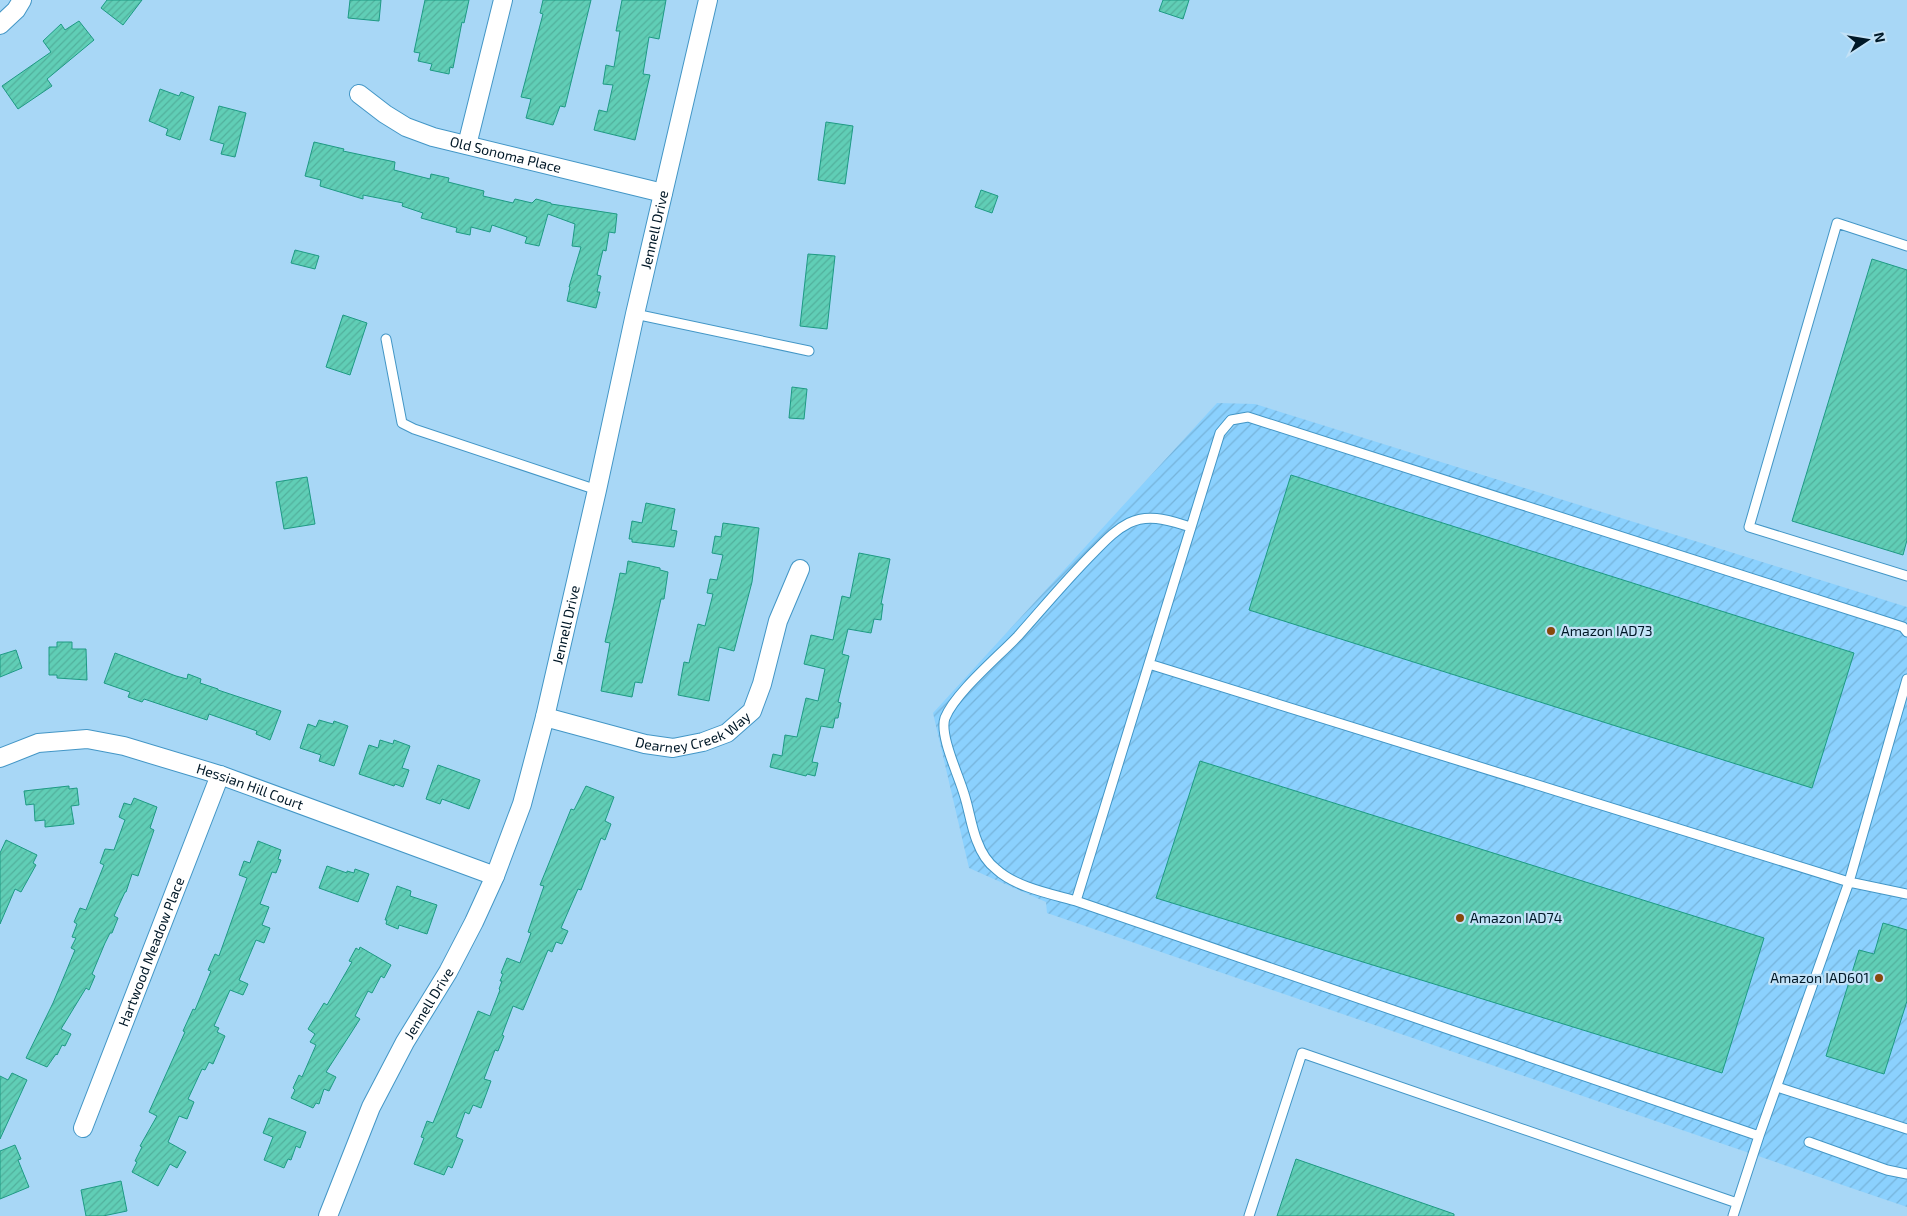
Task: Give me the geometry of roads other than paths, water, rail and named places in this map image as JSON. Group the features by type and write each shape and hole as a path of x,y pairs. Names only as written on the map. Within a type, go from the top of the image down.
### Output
{"street":[{"path":"0,25 16,10 22,0"},
{"path":"467,145 503,0"},
{"name":"Jennell Drive","path":"328,1216 371,1107 405,1042 448,972 470,931 495,876 522,804 597,490 635,314 708,0"},
{"name":"Old Sonoma Place","path":"360,94 385,114 406,127 433,137 663,193"},
{"name":"Dearney Creek Way","path":"544,717 645,744 673,748 703,742 727,733 752,711 762,684 778,621 800,569"},
{"name":"Hessian Hill Court","path":"0,758 38,743 87,739 124,746 220,775 495,876"},
{"name":"Hartwood Meadow Place","path":"83,1128 220,775"}],"lane":[{"path":"1907,246 1837,223 1749,528 1907,576"},
{"path":"635,314 809,351"},
{"path":"386,339 402,423 414,429 597,490"},
{"path":"1076,901 1220,433 1231,420 1248,417 1903,627 1907,632"},
{"path":"1191,527 1162,519 1144,518 1128,524 1112,534 953,703 944,719 944,728 953,765 963,788 977,841 987,861 997,871 1027,886 1076,901 1759,1136"},
{"path":"1149,664 1849,882 1907,894"},
{"path":"1733,1216 1759,1136 1849,882 1907,679"},
{"path":"1250,1216 1302,1053 1737,1203"},
{"path":"1777,1087 1907,1129"},
{"path":"1809,1142 1887,1170 1907,1174"}],"place":[{"name":"Amazon IAD73","path":"1551,631"},
{"name":"Amazon IAD74","path":"1460,918"},
{"name":"Amazon IAD601","path":"1879,978"}]}
